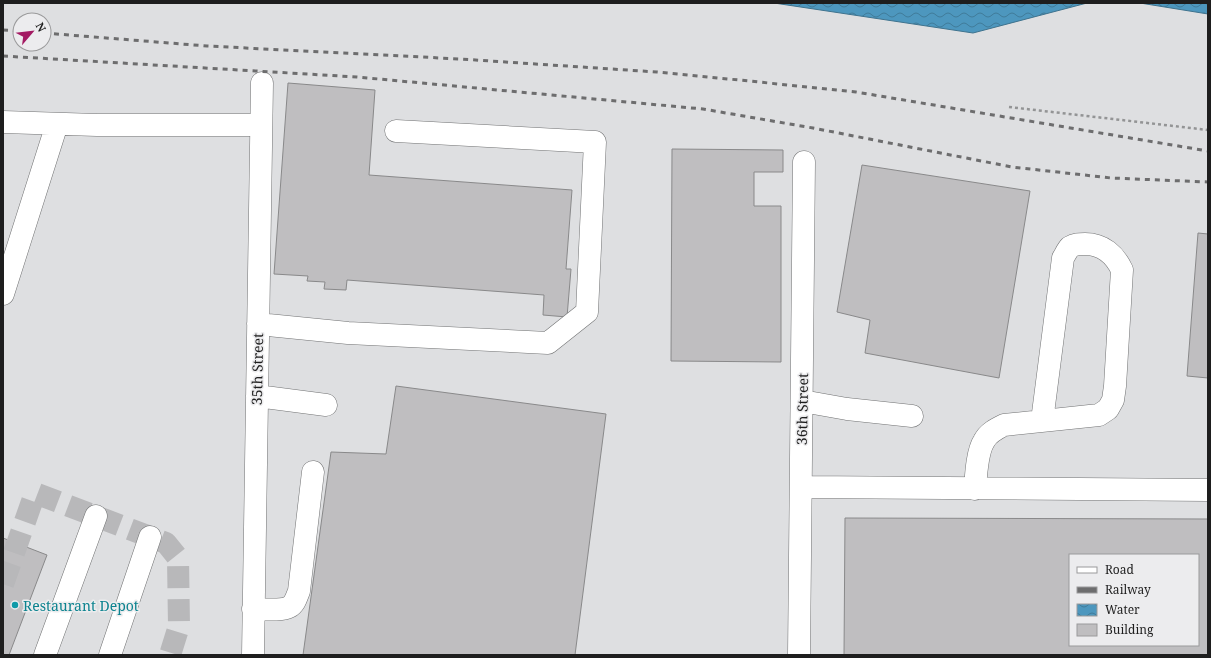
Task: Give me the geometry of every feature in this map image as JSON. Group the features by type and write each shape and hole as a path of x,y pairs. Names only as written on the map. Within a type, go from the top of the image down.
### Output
{"street":[{"name":"35th Street","path":"253,655 262,83"},
{"path":"3,122 57,124 261,125"},
{"path":"3,294 57,124"},
{"path":"258,324 348,334 548,343 587,312 595,142 396,131"},
{"name":"36th Street","path":"799,655 804,162"},
{"path":"975,488 978,460 983,441 991,432 1004,425 1099,416 1108,409 1113,400 1122,270 1117,260 1107,251 1094,244 1076,244 1069,248 1063,258 1042,421"},
{"path":"257,396 326,405"},
{"path":"802,401 847,409 912,416"},
{"path":"254,609 282,609 289,607 295,601 298,591 313,472"},
{"path":"801,487 1208,490"},
{"path":"44,655 96,516"},
{"path":"110,655 150,537"}],"path":[{"path":"1009,107 1208,130"}],"water":[{"path":"774,3 1087,3 973,33"},
{"path":"1140,3 1208,3 1208,14"}],"building":[{"path":"288,83 375,90 369,175 572,190 566,269 571,269 567,317 543,315 544,295 347,280 346,290 324,289 325,282 307,281 308,276 274,274"},
{"path":"672,149 783,150 783,172 754,172 754,206 781,206 781,362 671,361"},
{"path":"862,165 1030,191 999,378 865,353 870,320 837,312"},
{"path":"1198,233 1208,234 1208,378 1187,376"},
{"path":"396,386 606,414 575,655 303,655 331,452 386,454"},
{"path":"845,518 1208,519 1208,655 844,655"},
{"name":"Restaurant Depot","path":"3,538 47,555 9,655 3,655"}],"tunnel":[{"path":"3,584 35,493 166,543 178,558 179,626 170,655"}],"railway":[{"path":"3,30 12,31"},
{"path":"52,34 207,46 460,59 657,72 749,81 856,92 1208,151"},
{"path":"3,56 357,77 703,109 813,128 1012,167 1111,178 1208,182"}],"place":[{"name":"Restaurant Depot","path":"15,605"}]}
